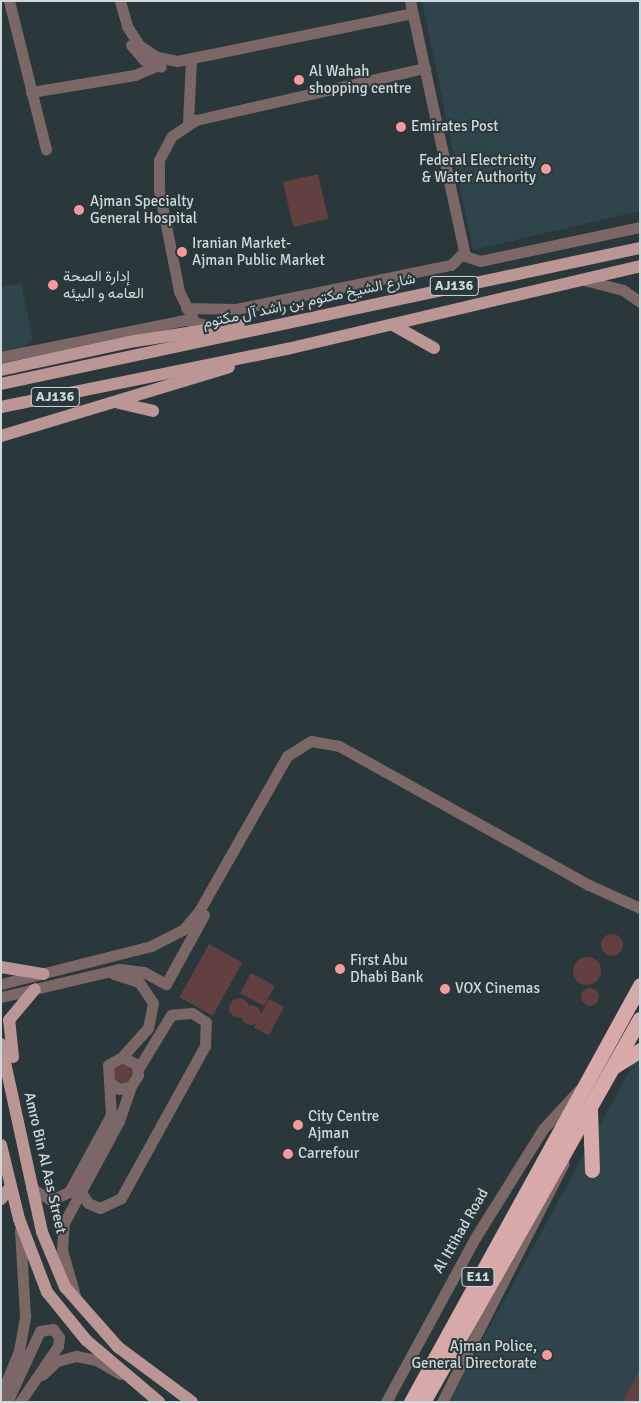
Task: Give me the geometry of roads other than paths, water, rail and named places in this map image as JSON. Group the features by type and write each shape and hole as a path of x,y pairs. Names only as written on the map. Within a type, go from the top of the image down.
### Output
{"highway":[{"name":"Al Ittihad Road","path":"411,1402 545,1152 640,985"},
{"name":"E11","path":"423,1402 640,1019"},
{"path":"612,1068 640,1050"},
{"path":"590,1109 592,1170"}],"main road":[{"name":"شارع الشيخ مكتوم بن راشد آل مكتوم","path":"1,384 640,248"},
{"name":"AJ136","path":"1,408 393,325 640,266"},
{"path":"393,325 434,348"},
{"path":"1,370 34,362 220,328 269,326"},
{"path":"34,362 46,348"},
{"path":"1,436 116,402 249,357"},
{"path":"116,402 153,411"},
{"path":"1,430 28,429"},
{"path":"1,967 43,974"},
{"path":"14,1105 20,1090 8,1027 12,1012 35,989"},
{"name":"Amro Bin Al Aas Street","path":"1,1044 31,1188 48,1251 65,1287 77,1305 118,1347 192,1402"},
{"path":"1,1086 9,1114 18,1125"},
{"path":"1,1145 19,1219 41,1279 56,1306 86,1340 134,1383 159,1402"},
{"path":"1,1199 10,1186"}],"street":[{"path":"9,1 46,149"},
{"path":"120,1 128,38 156,66"},
{"path":"410,1 463,253"},
{"path":"31,92 123,76 156,66 173,67 189,61 412,13"},
{"path":"123,76 146,56 189,61"},
{"path":"188,123 189,61"},
{"path":"193,319 186,308 158,174 168,141 188,123 425,68"},
{"path":"405,74 430,92"},
{"path":"463,253 480,261 640,227"},
{"path":"186,308 236,309 451,265 463,253"},
{"path":"584,280 623,290 640,302"},
{"path":"1,358 193,319 220,328"},
{"path":"1,984 163,942 192,921 287,756 302,744 321,740 589,885 640,908"},
{"path":"1,997 107,972 136,970 166,984 213,898 215,884"},
{"path":"31,1188 50,1200 69,1192 111,1115 108,1065 134,1049 148,1028 153,1003 139,982 107,972"},
{"path":"77,1305 62,1242 64,1224 81,1192 119,1121 138,1069 171,1016 192,1013 206,1022 205,1046 121,1198 100,1208 88,1203 81,1192"},
{"path":"122,1057 138,1069"},
{"path":"109,1082 120,1089 132,1086"},
{"name":"Al Ittihad Road","path":"386,1402 475,1238 544,1129 580,1089"},
{"path":"442,1402 556,1185 566,1148"},
{"path":"1,1396 19,1351 25,1316 19,1219"},
{"path":"7,1402 40,1331 53,1329 59,1337 58,1346 20,1402"},
{"path":"26,1402 43,1373 65,1357 96,1360 134,1383"}],"place":[{"name":"Al Wahah shopping centre","path":"299,80"},
{"name":"Emirates Post","path":"401,127"},
{"name":"Federal Electricity & Water Authority","path":"546,169"},
{"name":"Ajman Specialty General Hospital","path":"79,210"},
{"name":"Iranian Market- Ajman Public Market","path":"182,252"},
{"name":"إدارة الصحة العامه و البيئه","path":"53,285"},
{"name":"First Abu Dhabi Bank","path":"340,969"},
{"name":"VOX Cinemas","path":"445,989"},
{"name":"City Centre Ajman","path":"298,1125"},
{"name":"Carrefour","path":"288,1154"},
{"name":"Ajman Police, General Directorate","path":"547,1355"}]}
